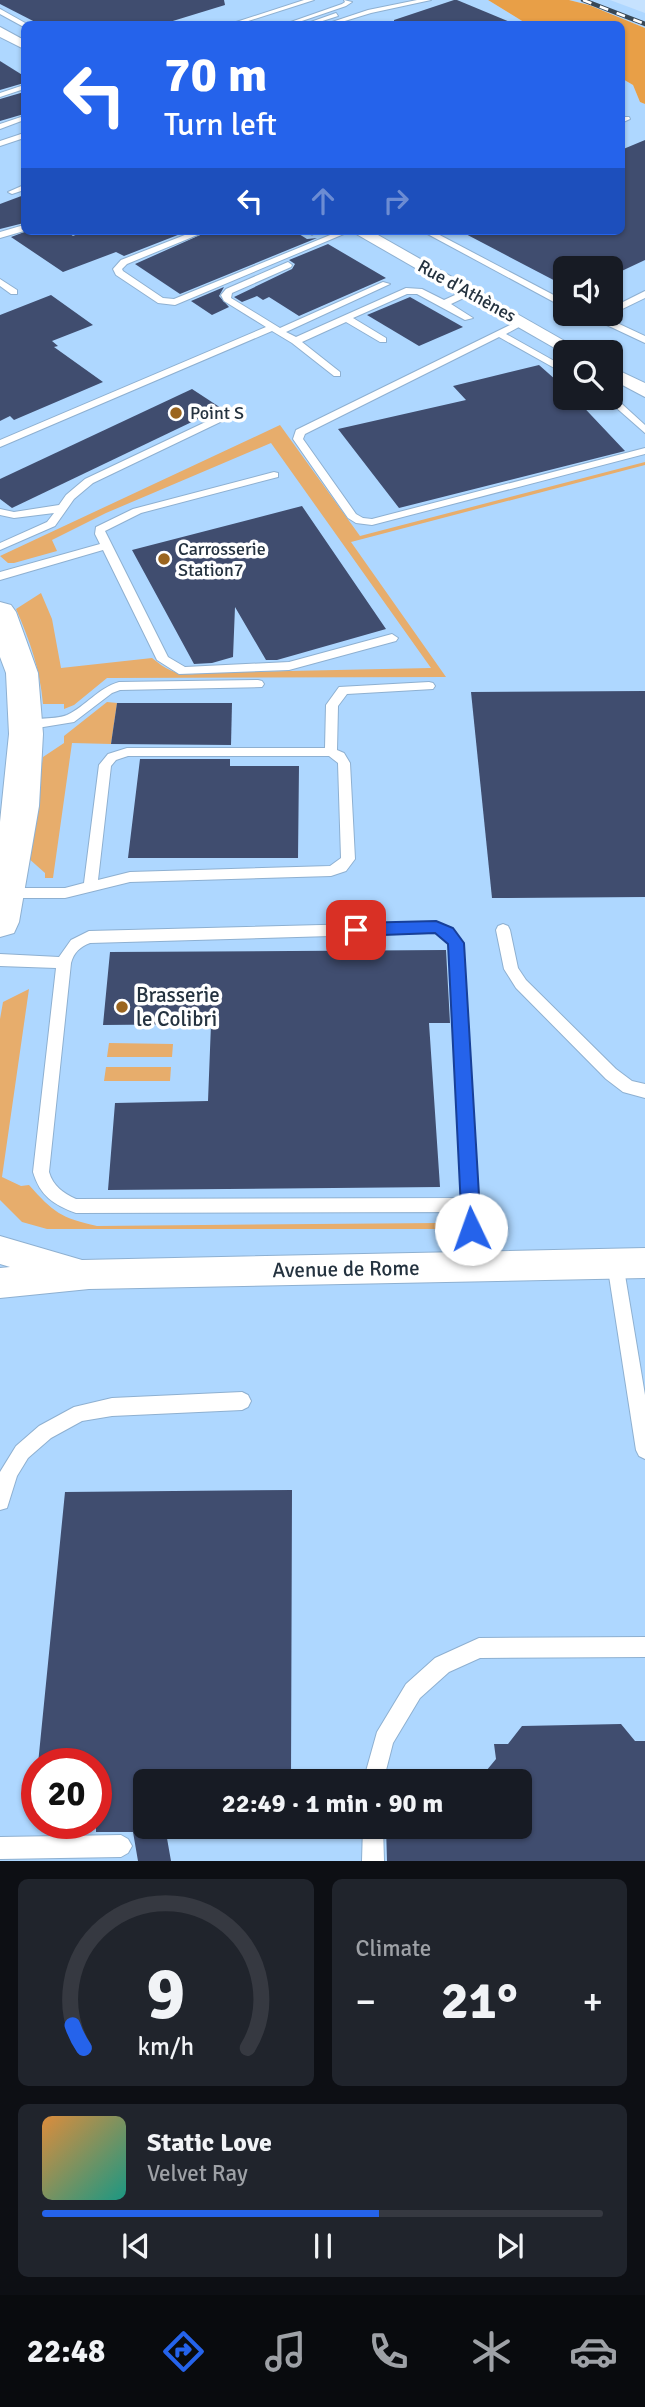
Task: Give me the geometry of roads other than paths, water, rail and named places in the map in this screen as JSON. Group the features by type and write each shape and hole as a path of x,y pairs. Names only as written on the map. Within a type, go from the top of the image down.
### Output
{"street":[{"path":"2,33 21,43"},
{"name":"Rue d'Athènes","path":"363,235 554,340"},
{"path":"623,379 645,391"},
{"path":"0,612 22,673 26,726 2,908"},
{"name":"Avenue de Rome","path":"0,1250 89,1274"},
{"name":"Avenue de Rome","path":"0,1283 89,1274 630,1263"}],"lane":[{"path":"243,21 311,0"},
{"path":"297,21 344,5 349,2 347,0"},
{"path":"317,21 382,0"},
{"path":"340,21 390,6 428,0"},
{"path":"0,12 21,23"},
{"path":"0,95 21,88"},
{"path":"0,127 21,119"},
{"path":"0,144 21,137"},
{"path":"12,192 21,188"},
{"path":"0,235 21,229"},
{"path":"193,235 124,262 117,270 161,301 175,302 349,235"},
{"path":"337,374 295,341 227,299 226,295 229,290 350,235"},
{"path":"434,235 553,299"},
{"path":"0,282 14,292"},
{"path":"0,444 386,284"},
{"path":"295,341 413,290 468,318"},
{"path":"444,304 469,292"},
{"path":"623,305 645,294"},
{"path":"346,318 383,340"},
{"path":"523,322 300,432 298,439 352,516 372,523 645,451"},
{"path":"621,326 645,340"},
{"path":"500,334 553,364"},
{"path":"623,410 645,430"},
{"path":"0,547 51,524 70,497 89,481 233,412"},
{"path":"274,475 155,506 113,520 100,528 100,534 163,660 183,671 289,666 392,638"},
{"path":"0,512 14,515 63,508"},
{"path":"0,576 106,546"},
{"path":"26,726 70,719 108,690 119,686 258,684"},
{"path":"331,752 332,705 343,690 429,686"},
{"path":"2,908 90,887 130,877 331,871 341,867 348,859 344,763 340,756 331,752 127,752 112,757 105,765 90,887"},
{"path":"470,1205 76,1206 60,1200 45,1186 41,1172 64,963 68,951 76,942 89,937 436,927 447,932 456,943 474,1266"},
{"path":"503,930 511,969 521,984 611,1074 628,1087 645,1091"},
{"path":"0,960 64,963"},
{"path":"630,1263 645,1450"},
{"path":"0,1501 9,1472 23,1452 45,1432 80,1413 113,1407 242,1401"},
{"path":"376,1769 384,1738 413,1692 442,1665 480,1648 645,1647"},
{"path":"373,1839 373,1861"},
{"path":"0,1848 121,1846"}],"railway":[{"path":"583,0 645,24"}],"place":[{"name":"Point S","path":"176,413"},
{"name":"Carrosserie Station7","path":"164,559"},
{"name":"Brasserie le Colibri","path":"122,1007"}]}
